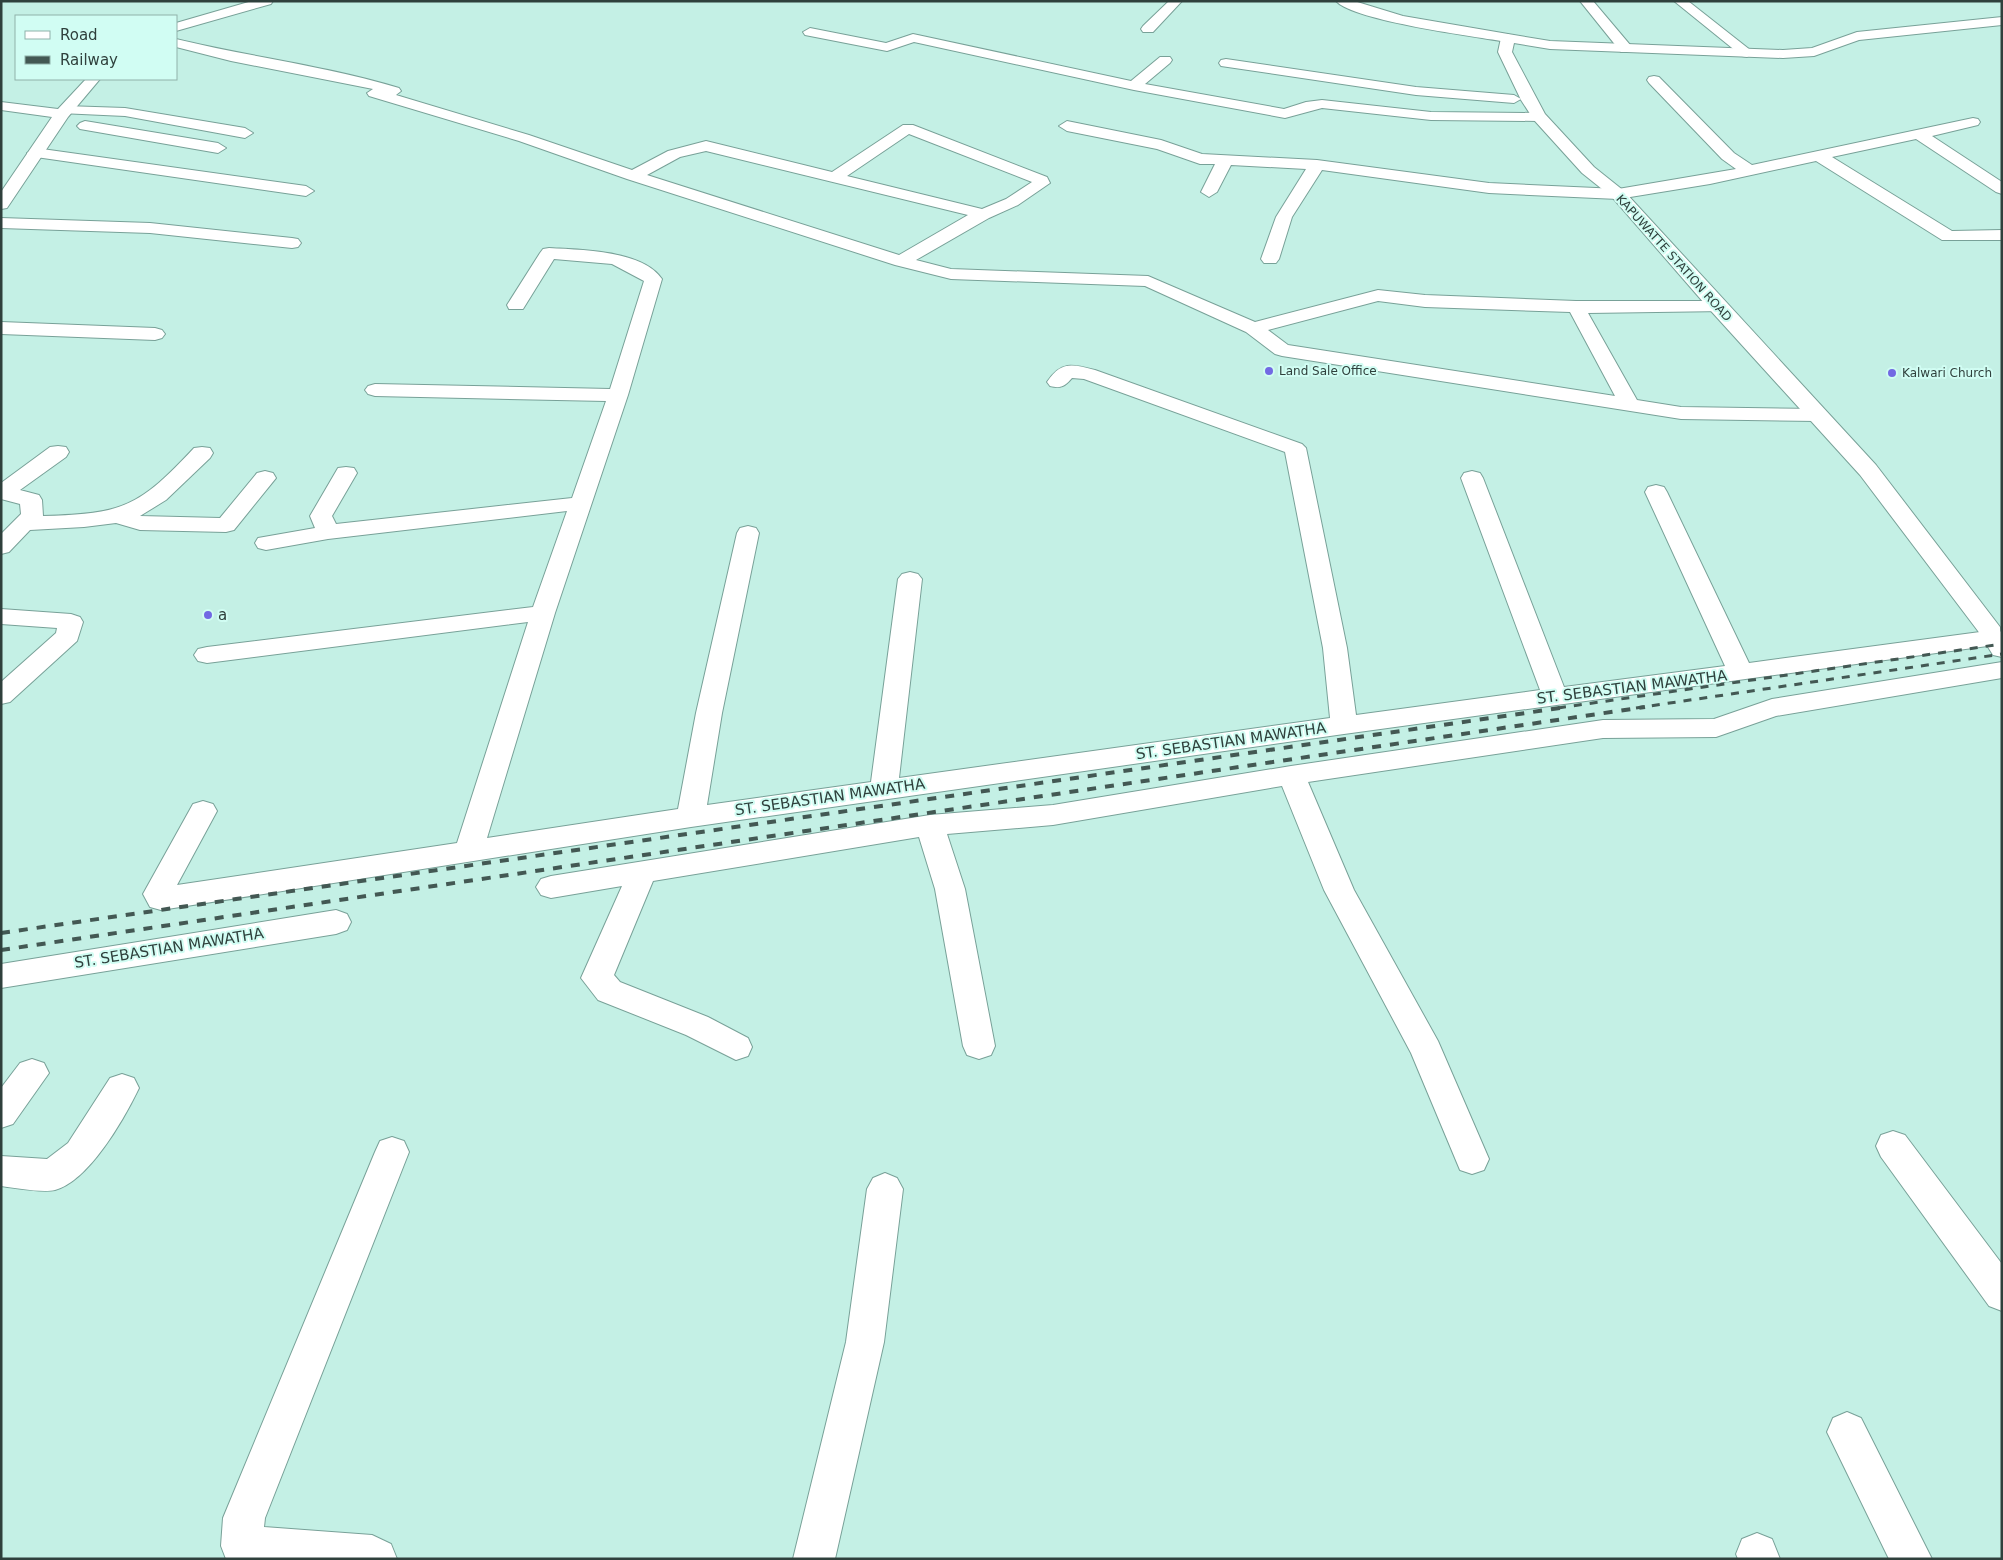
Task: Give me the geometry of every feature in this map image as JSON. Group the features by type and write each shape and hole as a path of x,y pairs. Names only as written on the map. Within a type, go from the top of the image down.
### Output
{"street":[{"path":"178,25 267,1"},
{"path":"1148,29 1176,1"},
{"path":"1342,1 1370,13 1420,24 1550,45 1747,53 1814,52 1858,36 2002,21"},
{"path":"1586,1 1626,49"},
{"path":"1680,1 1747,53"},
{"path":"810,32 887,47 913,38 1134,86 1285,114 1311,105 1322,104 1431,116 1539,116"},
{"name":"KAPUWATTE STATION ROAD","path":"1508,38 1505,52 1528,100 1539,116 1588,170 1618,194 1718,307 1868,470 1997,635"},
{"path":"178,44 231,57 368,83 542,134 588,150"},
{"path":"1134,86 1165,60"},
{"path":"1226,64 1416,91 1528,100"},
{"path":"1,204 61,115 92,80"},
{"path":"1654,80 1728,156 1748,170"},
{"path":"374,93 524,138 633,176 901,261 951,274 1148,281 1253,328 1282,350 1681,414 1817,415"},
{"path":"1,106 61,115 115,130 218,148"},
{"path":"61,115 126,112 246,133"},
{"path":"1067,126 1161,144 1200,159 1317,165 1489,188 1618,194 1710,179 1973,122"},
{"path":"835,177 908,128 1041,180 1042,183 1012,202 983,214 901,261"},
{"path":"1919,134 2002,190"},
{"path":"633,176 674,154 706,146 983,214"},
{"path":"36,153 306,191"},
{"path":"1819,156 1948,236 2002,235"},
{"path":"1209,192 1225,161"},
{"path":"1270,259 1284,217 1317,165"},
{"path":"1,222 150,228 292,243"},
{"path":"468,853 543,613 618,395 653,279 640,268 611,257 548,253 516,305"},
{"path":"1253,328 1378,295 1435,301 1576,307 1718,307"},
{"path":"1576,307 1630,406"},
{"path":"1,328 155,334"},
{"path":"1057,382 1067,371 1088,374 1295,448 1335,648 1344,725"},
{"path":"375,390 618,395"},
{"path":"2,492 58,452"},
{"path":"24,523 118,516 142,506 170,486 202,453"},
{"path":"328,532 322,516 346,473"},
{"path":"118,516 140,523 226,525 266,478"},
{"path":"1472,478 1555,696"},
{"path":"1,547 32,515 31,500 2,492"},
{"path":"1656,492 1740,672"},
{"path":"266,544 328,532 582,502"},
{"path":"691,817 709,713 748,533"},
{"path":"884,790 910,578"},
{"path":"207,655 543,613"},
{"path":"1,616 71,622 68,636 1,696"},
{"name":"ST. SEBASTIAN MAWATHA","path":"203,811 158,894 161,899 691,817 1997,635"},
{"path":"551,887 930,825 1053,815 1291,775 1603,729 1716,728 1772,708 2002,670"},
{"path":"1291,775 1339,890 1426,1051 1472,1159"},
{"path":"930,825 950,889 979,1046"},
{"path":"643,871 597,978 609,991 697,1026 736,1047"},
{"name":"ST. SEBASTIAN MAWATHA","path":"1,976 336,922"},
{"path":"1,1114 32,1072"},
{"path":"1,1171 53,1175 80,1154 122,1088"},
{"path":"1893,1146 2002,1294"},
{"path":"376,1559 372,1556 242,1546 244,1518 392,1152"},
{"path":"814,1559 865,1342 885,1189"},
{"path":"1847,1432 1911,1559"}],"railway":[{"path":"1558,708 2002,644"},
{"path":"1636,708 2002,654"},
{"path":"1,933 1567,707"},
{"path":"1,950 1645,707"}],"place":[{"name":"Land Sale Office","path":"1269,371"},
{"name":"Kalwari Church","path":"1892,373"},
{"name":"a","path":"208,615"}]}
